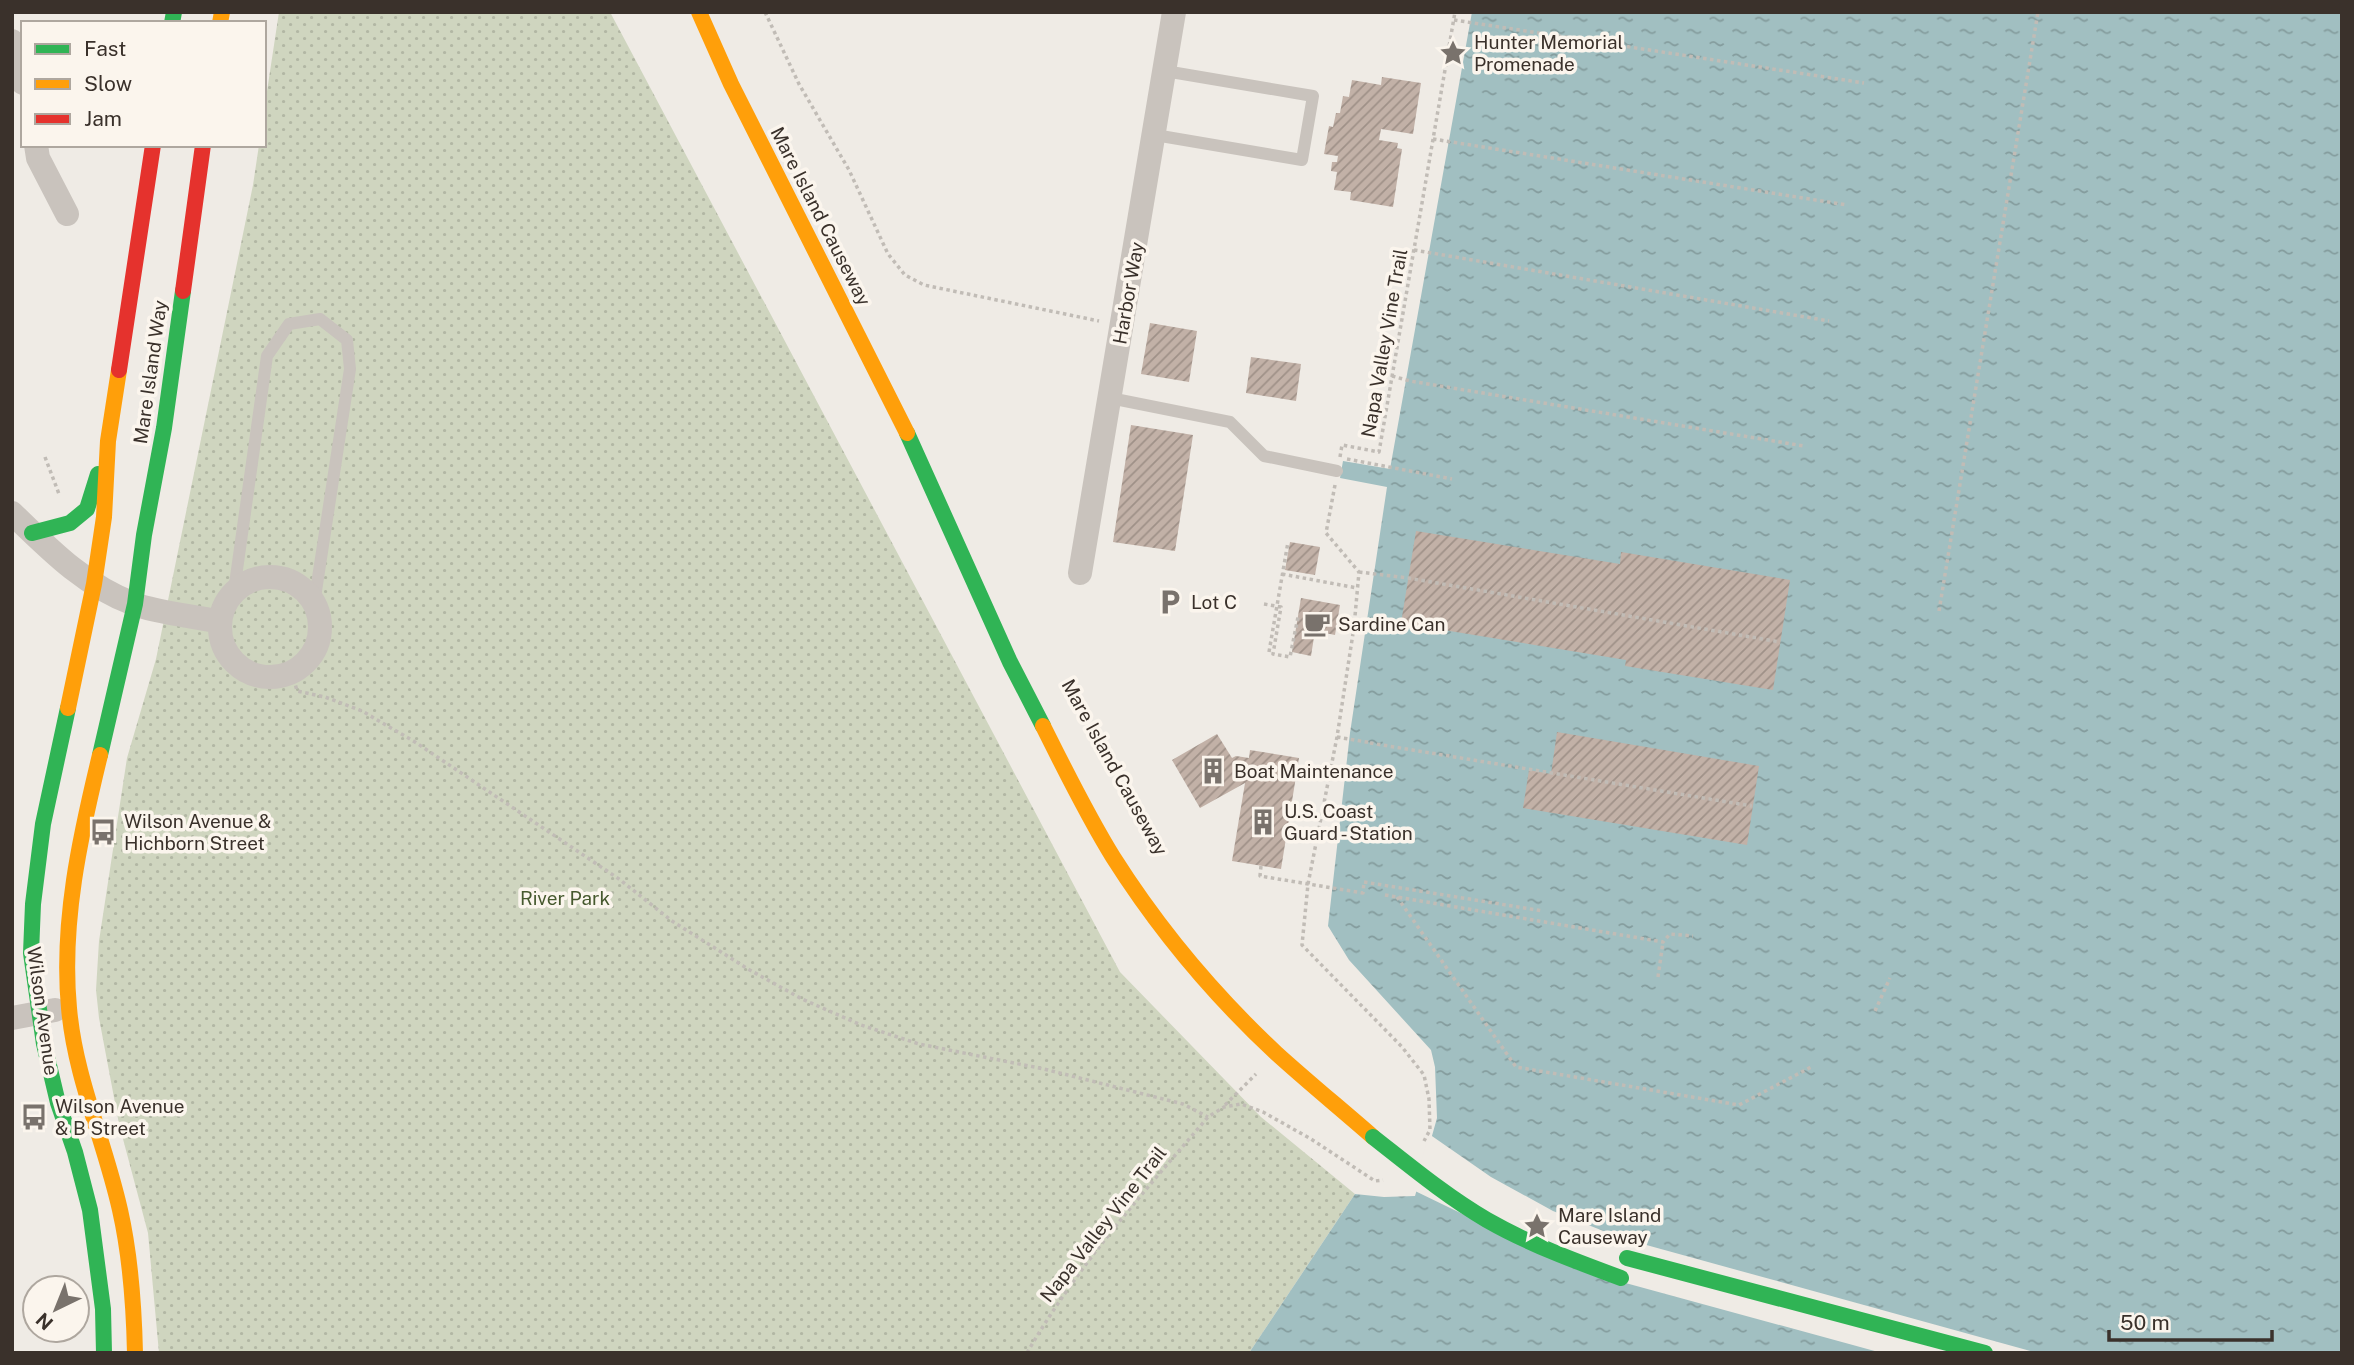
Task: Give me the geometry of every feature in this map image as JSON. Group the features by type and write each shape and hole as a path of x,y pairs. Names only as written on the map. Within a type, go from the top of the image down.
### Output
{"main road":[{"name":"Mare Island Causeway","path":"699,12 731,85 909,437 1010,662 1087,813 1114,859 1157,920 1198,973 1276,1053 1373,1137 1458,1202 1553,1253 1634,1281"},
{"name":"Mare Island Way","path":"94,584 104,517 108,441 153,147"},
{"name":"Mare Island Way","path":"135,604 144,535 164,428 203,147"},
{"name":"Mare Island Causeway","path":"909,437 971,537"},
{"path":"32,533 70,523 87,509 108,441"},
{"name":"Wilson Avenue","path":"94,584 43,824 33,904 31,953 44,1044 58,1103 75,1152 90,1210 103,1308 104,1353"},
{"name":"Wilson Avenue","path":"135,604 80,839 68,960 69,1008 75,1045 121,1212 134,1313 135,1353"},
{"path":"1616,1254 1985,1353"}],"street":[{"name":"Harbor Way","path":"1080,573 1174,12"},
{"path":"12,41 21,75"},
{"path":"36,147 38,158 67,214"},
{"path":"12,513 66,565 94,584 135,604 220,622"},
{"path":"279,578 300,587 314,604 320,624 318,640 307,660 292,672 271,677 248,672 226,653 220,622 227,601 234,592 250,581 279,578"},
{"path":"12,1017 69,1008"}],"lane":[{"path":"1155,135 1302,160 1313,96 1165,71"},
{"path":"234,592 267,356 289,324 320,319 347,340 350,369 314,604"},
{"path":"1110,398 1230,422 1264,456 1337,471"}],"path":[{"path":"765,12 799,84 849,170 888,254 905,275 924,285 1123,326"},
{"name":"Napa Valley Vine Trail","path":"1452,479 1340,457 1342,446 1379,452 1455,12"},
{"path":"1939,611 2038,12"},
{"path":"1453,20 1864,83"},
{"path":"1433,139 1847,205"},
{"path":"1414,250 1829,321"},
{"path":"1392,376 1804,446"},
{"path":"45,457 70,523"},
{"path":"1337,471 1326,533 1359,572 1408,578 1780,642"},
{"path":"1288,542 1273,654 1290,657 1298,617"},
{"path":"1359,572 1354,627 1308,884 1303,945 1402,1047 1424,1075"},
{"path":"1282,574 1357,588"},
{"path":"1264,604 1279,606"},
{"path":"1269,652 1279,606"},
{"name":"Napa Valley Vine Trail","path":"292,672 297,691 325,697 362,711 415,742 619,879 672,921 802,999 860,1025 919,1044 1044,1069 1183,1104 1208,1117 1101,1243 1051,1311 1027,1353"},
{"path":"1336,737 1752,806"},
{"path":"1370,743 1381,744"},
{"path":"1261,866 1259,876 1308,884 1363,892 1364,881 1544,911"},
{"path":"1385,895 1663,943"},
{"path":"1397,897 1516,1067 1739,1105 1813,1066"},
{"path":"1658,977 1663,943 1670,934 1693,936"},
{"path":"1875,1011 1891,978"},
{"path":"1224,1107 1276,1053"}],"green space":[{"name":"River Park","path":"279,12 610,12 1120,972 1261,1117 1355,1194 1249,1353 159,1353 148,1233 119,1124 99,1018 96,990 99,941 127,758 156,659 259,147 266,147 266,98"}],"water":[{"path":"1472,12 2342,12 2342,1353 1249,1353 1355,1194 1415,1196 1437,1118 1435,1067 1431,1050 1349,960 1328,926 1350,733 1387,487 1340,478 1343,461 1390,469"}],"pier":[{"name":"Mare Island Causeway","path":"1429,1134 1491,1177 1553,1211 1621,1238 2038,1353 1882,1353 1578,1270 1413,1190"}],"building":[{"path":"1382,77 1421,83 1413,134 1381,129 1379,140 1398,143 1397,148 1402,149 1393,207 1350,200 1351,192 1334,190 1337,172 1331,171 1332,162 1337,162 1338,156 1324,154 1329,126 1333,127 1336,113 1340,113 1343,96 1349,97 1352,80 1381,85"},
{"path":"1150,323 1197,331 1189,382 1141,374"},
{"path":"1251,357 1301,364 1296,401 1246,393"},
{"path":"1131,425 1193,435 1175,551 1113,542"},
{"path":"1416,531 1620,564 1621,552 1790,580 1773,690 1625,666 1626,660 1401,623"},
{"path":"1290,542 1320,547 1315,575 1285,570"},
{"name":"Sardine Can","path":"1301,598 1340,605 1335,635 1315,631 1311,656 1292,652"},
{"path":"1557,732 1759,766 1747,845 1523,808 1529,770 1551,774"},
{"name":"U.S. Coast Guard - Station","path":"1217,734 1232,758 1249,758 1250,750 1299,758 1281,869 1232,861 1245,783 1200,808 1172,760"}],"traffic: fast":[{"path":"172,21 174,12"},
{"path":"100,755 135,604 183,291"},
{"path":"907,433 1010,662 1043,726"},
{"path":"32,533 70,523 87,509 98,474"},
{"path":"68,708 43,824 33,904 31,953 44,1044 58,1103 75,1152 90,1210 103,1309 104,1353"},
{"path":"1373,1137 1443,1191 1487,1220 1569,1259 1621,1278"},
{"path":"1627,1258 1985,1353"}],"traffic: slow":[{"path":"220,21 222,12"},
{"path":"699,12 731,84 907,433"},
{"path":"68,708 94,584 104,517 108,441 119,370"},
{"path":"1043,726 1103,841 1168,935 1209,985 1253,1031 1373,1137"},
{"path":"100,755 74,880 67,976 77,1060 114,1185 123,1227 131,1281 135,1353"}],"traffic: jam":[{"path":"119,370 153,147"},
{"path":"183,291 203,147"}],"place":[{"name":"Hunter Memorial Promenade","path":"1453,53"},
{"name":"Lot C","path":"1170,602"},
{"name":"Sardine Can","path":"1317,624"},
{"name":"Boat Maintenance","path":"1213,771"},
{"name":"U.S. Coast Guard - Station","path":"1263,822"},
{"name":"Wilson Avenue & Hichborn Street","path":"103,832"},
{"name":"Wilson Avenue & B Street","path":"34,1117"},
{"name":"Mare Island Causeway","path":"1537,1226"}]}
